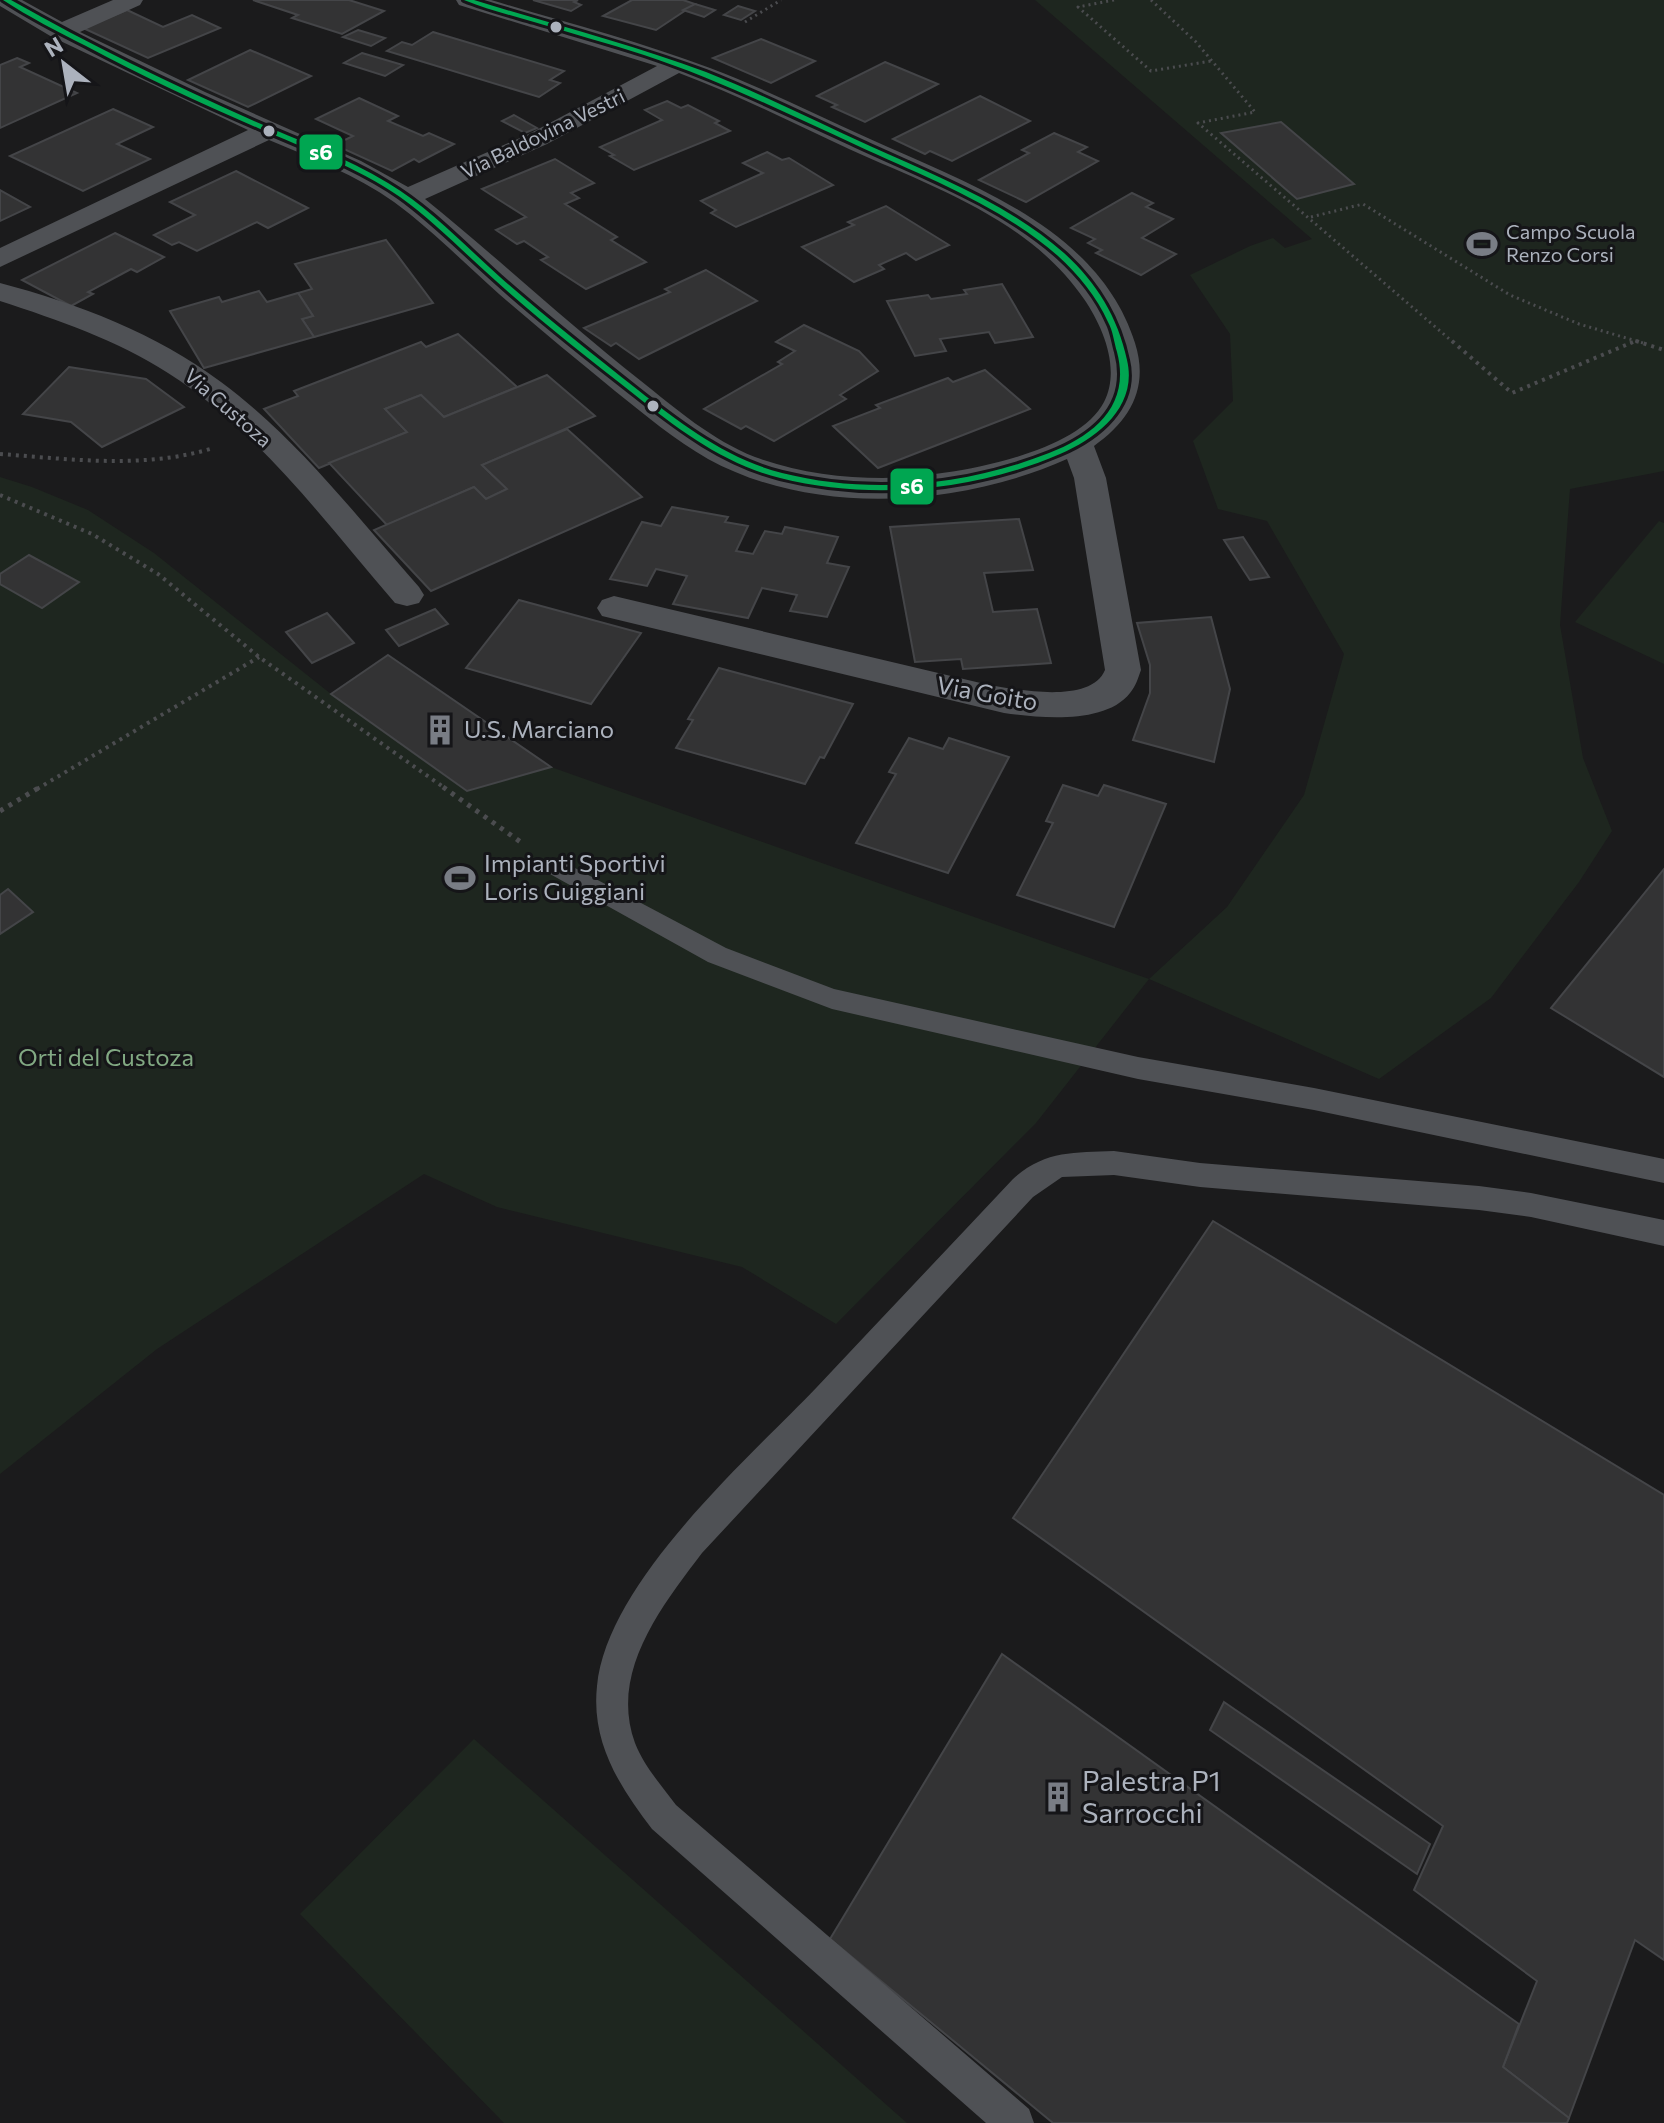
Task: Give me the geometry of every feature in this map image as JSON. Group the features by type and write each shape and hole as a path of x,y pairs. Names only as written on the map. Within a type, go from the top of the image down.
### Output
{"street":[{"path":"6,0 60,32 365,173 406,198 550,324 706,447 749,467 819,485 858,490 901,489 995,474 1078,444 1104,426 1117,410 1123,396 1127,366 1119,337 1089,286 1073,266 1027,227 997,209 756,97 677,65 467,0"},
{"path":"60,32 132,0"},
{"name":"Via Baldovina Vestri","path":"406,198 538,139 677,65"},
{"path":"0,259 269,130"},
{"name":"Via Custoza","path":"0,292 114,333 177,365 208,386 258,430 407,595"},
{"name":"Via Goito","path":"614,608 989,698 1052,705 1093,699 1111,690 1123,670 1090,478 1078,444"}],"lane":[{"path":"558,868 717,955 832,999 1138,1068 1314,1099 1664,1171"},
{"path":"1015,2123 664,1817 633,1776 614,1728 613,1677 630,1630 663,1577 691,1542 1023,1188 1034,1178 1059,1165 1114,1163 1200,1175 1479,1198 1531,1205 1664,1233"}],"path":[{"path":"745,22 781,0"},
{"path":"1114,0 1078,7 1151,71 1211,61"},
{"path":"1151,0 1196,42 1255,112 1198,123 1311,217 1512,393 1633,342"},
{"path":"1311,217 1363,204 1510,295 1633,342 1664,350"},
{"path":"0,454 99,460 158,458 211,449"},
{"path":"0,495 61,519 120,549 158,574 259,657 558,868"},
{"path":"0,811 259,657"}],"green space":[{"path":"1035,0 1664,0 1664,471 1570,489 1560,625 1583,758 1612,831 1579,882 1491,998 1379,1079 1149,979 1227,907 1304,795 1344,654 1267,521 1218,509 1193,441 1233,401 1230,334 1190,275 1273,238 1285,248 1312,239"},
{"name":"Impianti Sportivi Loris Guiggiani","path":"0,477 88,510 154,553 331,694 467,791 551,767 1149,979 1036,1123 836,1324 742,1267 497,1207 424,1174 157,1349 0,1474"},
{"path":"1659,521 1664,523 1664,664 1575,622"},
{"path":"474,1739 907,2123 504,2123 300,1914"}],"building":[{"path":"253,0 349,0 384,11 342,34 292,18 298,15"},
{"path":"533,0 578,0 574,2 581,5 571,11"},
{"path":"632,0 683,0 695,4 656,30 603,16"},
{"path":"695,4 715,10 704,17 683,10"},
{"path":"738,6 755,11 741,20 724,15"},
{"path":"127,10 163,27 192,15 220,28 148,58 83,28"},
{"path":"358,30 385,38 371,46 343,37"},
{"path":"433,32 564,71 550,80 560,83 539,97 387,51 402,42 412,45"},
{"path":"761,39 815,61 771,83 713,58"},
{"path":"250,50 311,76 248,107 188,80"},
{"path":"362,53 403,65 385,76 344,63"},
{"path":"17,58 29,63 20,67 77,93 0,128 0,65"},
{"path":"885,62 938,84 865,122 832,107 837,105 817,96"},
{"path":"980,96 1030,121 952,161 930,151 925,154 893,139"},
{"path":"359,98 398,116 388,121 423,136 429,133 454,144 419,162 414,159 392,171 335,145 353,136 316,119"},
{"path":"667,101 681,108 688,105 719,121 715,123 730,131 634,170 600,147 662,120 645,110"},
{"path":"113,109 153,127 117,144 150,159 83,191 10,156"},
{"path":"514,115 537,128 525,133 502,121"},
{"path":"1281,122 1354,184 1297,199 1221,133"},
{"path":"1054,133 1087,147 1078,152 1098,161 1026,202 979,180 1029,153 1022,150"},
{"path":"767,152 782,160 789,158 833,185 736,227 711,213 716,210 701,201 763,173 743,163"},
{"path":"555,159 594,183 571,193 579,198 565,204 617,237 611,240 646,262 586,289 541,260 548,257 524,241 517,244 496,230 526,217 482,189"},
{"path":"236,171 308,208 268,228 257,222 197,251 179,242 172,245 154,235 195,215 170,202"},
{"path":"0,190 30,207 0,221"},
{"path":"1132,193 1153,203 1146,207 1173,219 1142,238 1176,254 1141,275 1096,253 1102,250 1088,243 1095,239 1071,228"},
{"path":"886,206 949,245 916,260 906,253 879,265 884,269 854,282 802,247 854,225 848,222"},
{"path":"115,233 164,257 137,272 131,269 88,292 93,294 71,306 22,280"},
{"path":"386,240 433,303 314,337 302,319 313,316 298,293 312,289 295,264"},
{"path":"706,270 757,301 639,359 616,343 611,346 584,328 670,292 665,289"},
{"path":"1002,284 1033,337 995,343 989,332 940,339 946,351 915,356 887,301 928,295 931,299 967,294 964,290"},
{"path":"259,291 267,302 298,293 313,316 302,319 314,337 204,368 170,311 219,297 222,302"},
{"path":"804,325 859,351 878,371 840,395 846,399 774,441 746,426 741,429 704,409 782,364 778,362 795,351 776,342"},
{"path":"458,334 517,387 444,417 421,395 385,409 407,432 319,468 264,409 298,396 294,391 421,342 426,347"},
{"path":"69,367 146,379 184,407 102,447 71,422 23,414"},
{"path":"985,370 1030,409 878,468 833,426 880,408 876,405 948,378 953,382"},
{"path":"547,375 595,416 482,465 507,489 486,499 474,487 387,525 329,463 407,432 385,409 421,395 444,417"},
{"path":"567,429 642,497 431,591 374,530 474,487 486,499 507,489 482,465"},
{"path":"672,507 728,517 725,522 748,526 736,551 753,554 765,531 782,534 785,527 838,537 827,563 849,567 827,617 790,611 797,595 762,588 748,618 673,604 687,576 656,569 647,586 610,579 642,522 661,526"},
{"path":"1019,519 1033,570 984,573 993,612 1037,609 1051,663 963,669 961,659 915,662 890,527"},
{"path":"1243,537 1269,577 1250,580 1224,540"},
{"path":"29,555 79,582 42,608 0,584 0,574"},
{"path":"519,600 641,633 591,704 466,668"},
{"path":"435,609 448,624 399,646 386,630"},
{"path":"327,613 354,643 312,663 286,632"},
{"path":"1211,617 1230,689 1214,762 1133,740 1150,693 1150,665 1137,623"},
{"name":"U.S. Marciano","path":"388,655 551,767 467,791 331,694"},
{"path":"719,668 853,704 824,758 820,757 805,784 676,748 693,720 688,719"},
{"path":"909,738 943,749 949,738 1009,757 948,873 856,843 896,774 889,772"},
{"path":"1063,785 1098,796 1104,785 1166,804 1114,927 1017,895 1053,823 1046,821"},
{"path":"1664,869 1664,1077 1551,1008"},
{"path":"8,889 33,912 0,934 0,895"},
{"path":"1213,1221 1664,1495 1664,1960 1635,1940 1569,2118 1503,2067 1537,1981 1414,1890 1443,1826 1013,1518"},
{"name":"Palestra P1 Sarrocchi","path":"1002,1654 1519,2024 1503,2067 1569,2118 1567,2123 1053,2123 830,1939"},
{"path":"1224,1702 1430,1844 1417,1874 1210,1730"}],"transit line":[{"name":"s6","path":"6,0 132,67 339,160 385,184 430,217 532,308 670,419 723,453 761,470 815,483 849,487 883,488 952,482 1019,466 1065,449 1093,432 1114,410 1125,382 1125,366 1114,324 1091,286 1060,254 1024,226 941,181 720,80 642,52 467,0"}],"place":[{"name":"Campo Scuola Renzo Corsi","path":"1482,244"},
{"name":"U.S. Marciano","path":"440,730"},
{"name":"Impianti Sportivi Loris Guiggiani","path":"460,878"},
{"name":"Palestra P1 Sarrocchi","path":"1058,1797"}],"park label":[{"name":"Orti del Custoza","path":"106,1058"}]}
